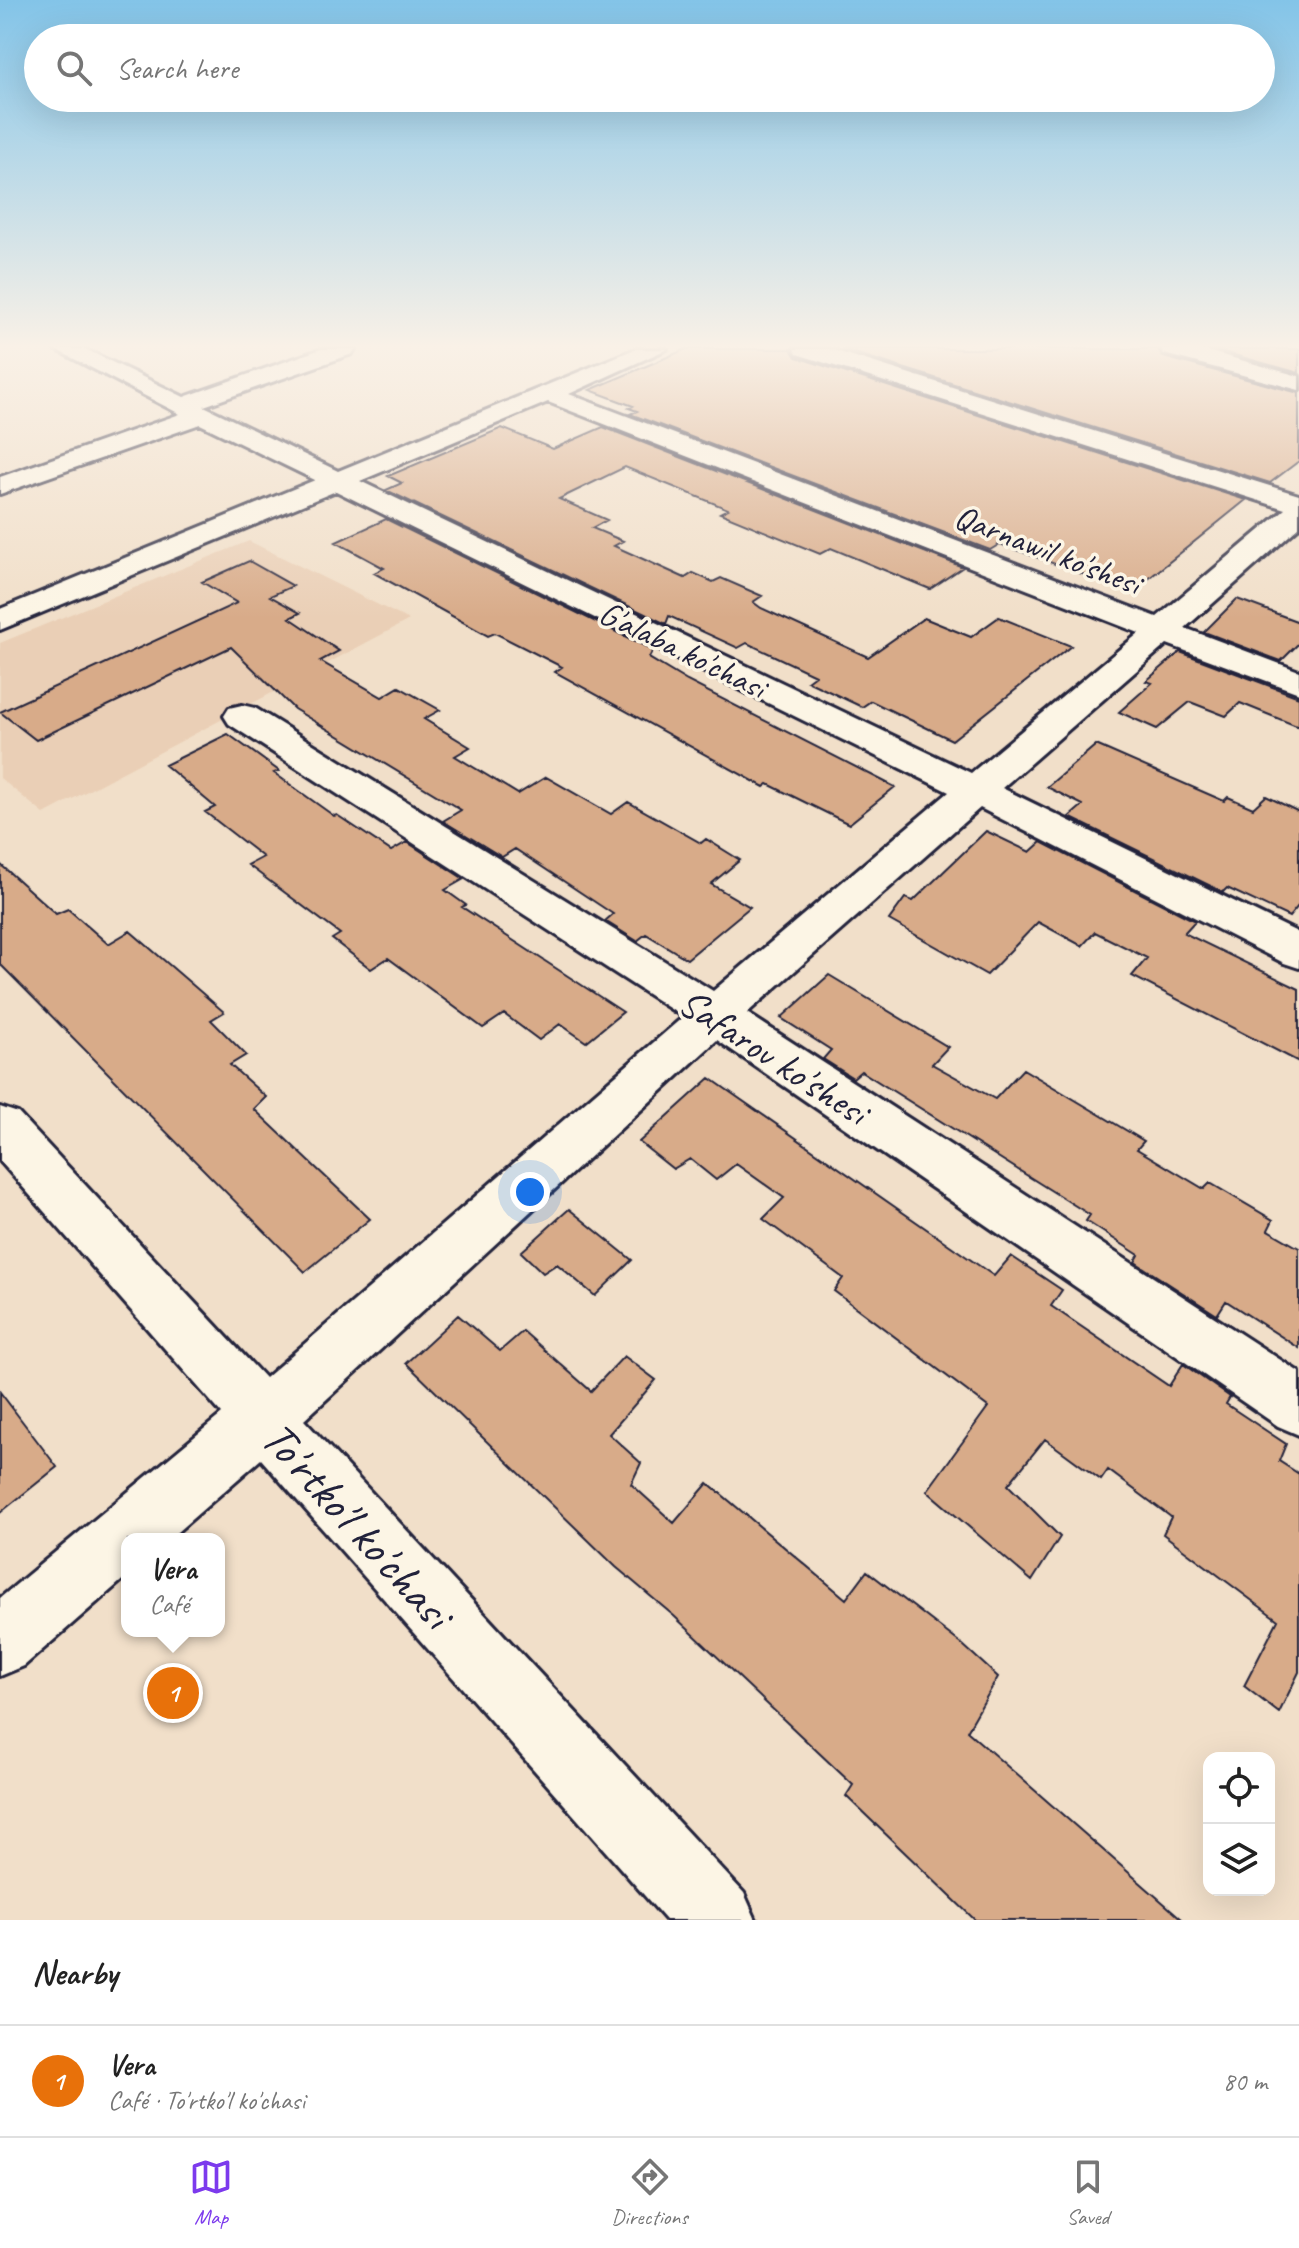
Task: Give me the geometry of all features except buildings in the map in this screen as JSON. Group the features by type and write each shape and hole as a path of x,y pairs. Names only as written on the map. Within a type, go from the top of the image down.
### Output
{"street":[{"path":"0,486 118,439"},
{"name":"G'alaba ko'chasi","path":"248,439 977,791 1299,952"},
{"path":"0,620 441,439"},
{"name":"Qarnawil ko'shesi","path":"664,439 1299,683"},
{"path":"1091,439 1299,504"},
{"path":"128,1533 263,1418 715,1015 1299,512"},
{"name":"Safarov ko'shesi","path":"242,716 715,1015 1299,1406"},
{"name":"To'rtko'l ko'chasi","path":"0,1127 717,1920"},
{"path":"0,1642 121,1539"}],"shaded area":[{"path":"249,541 409,620 44,814 0,778 0,643"}],"place":[{"name":"Vera","path":"173,1693"}]}
